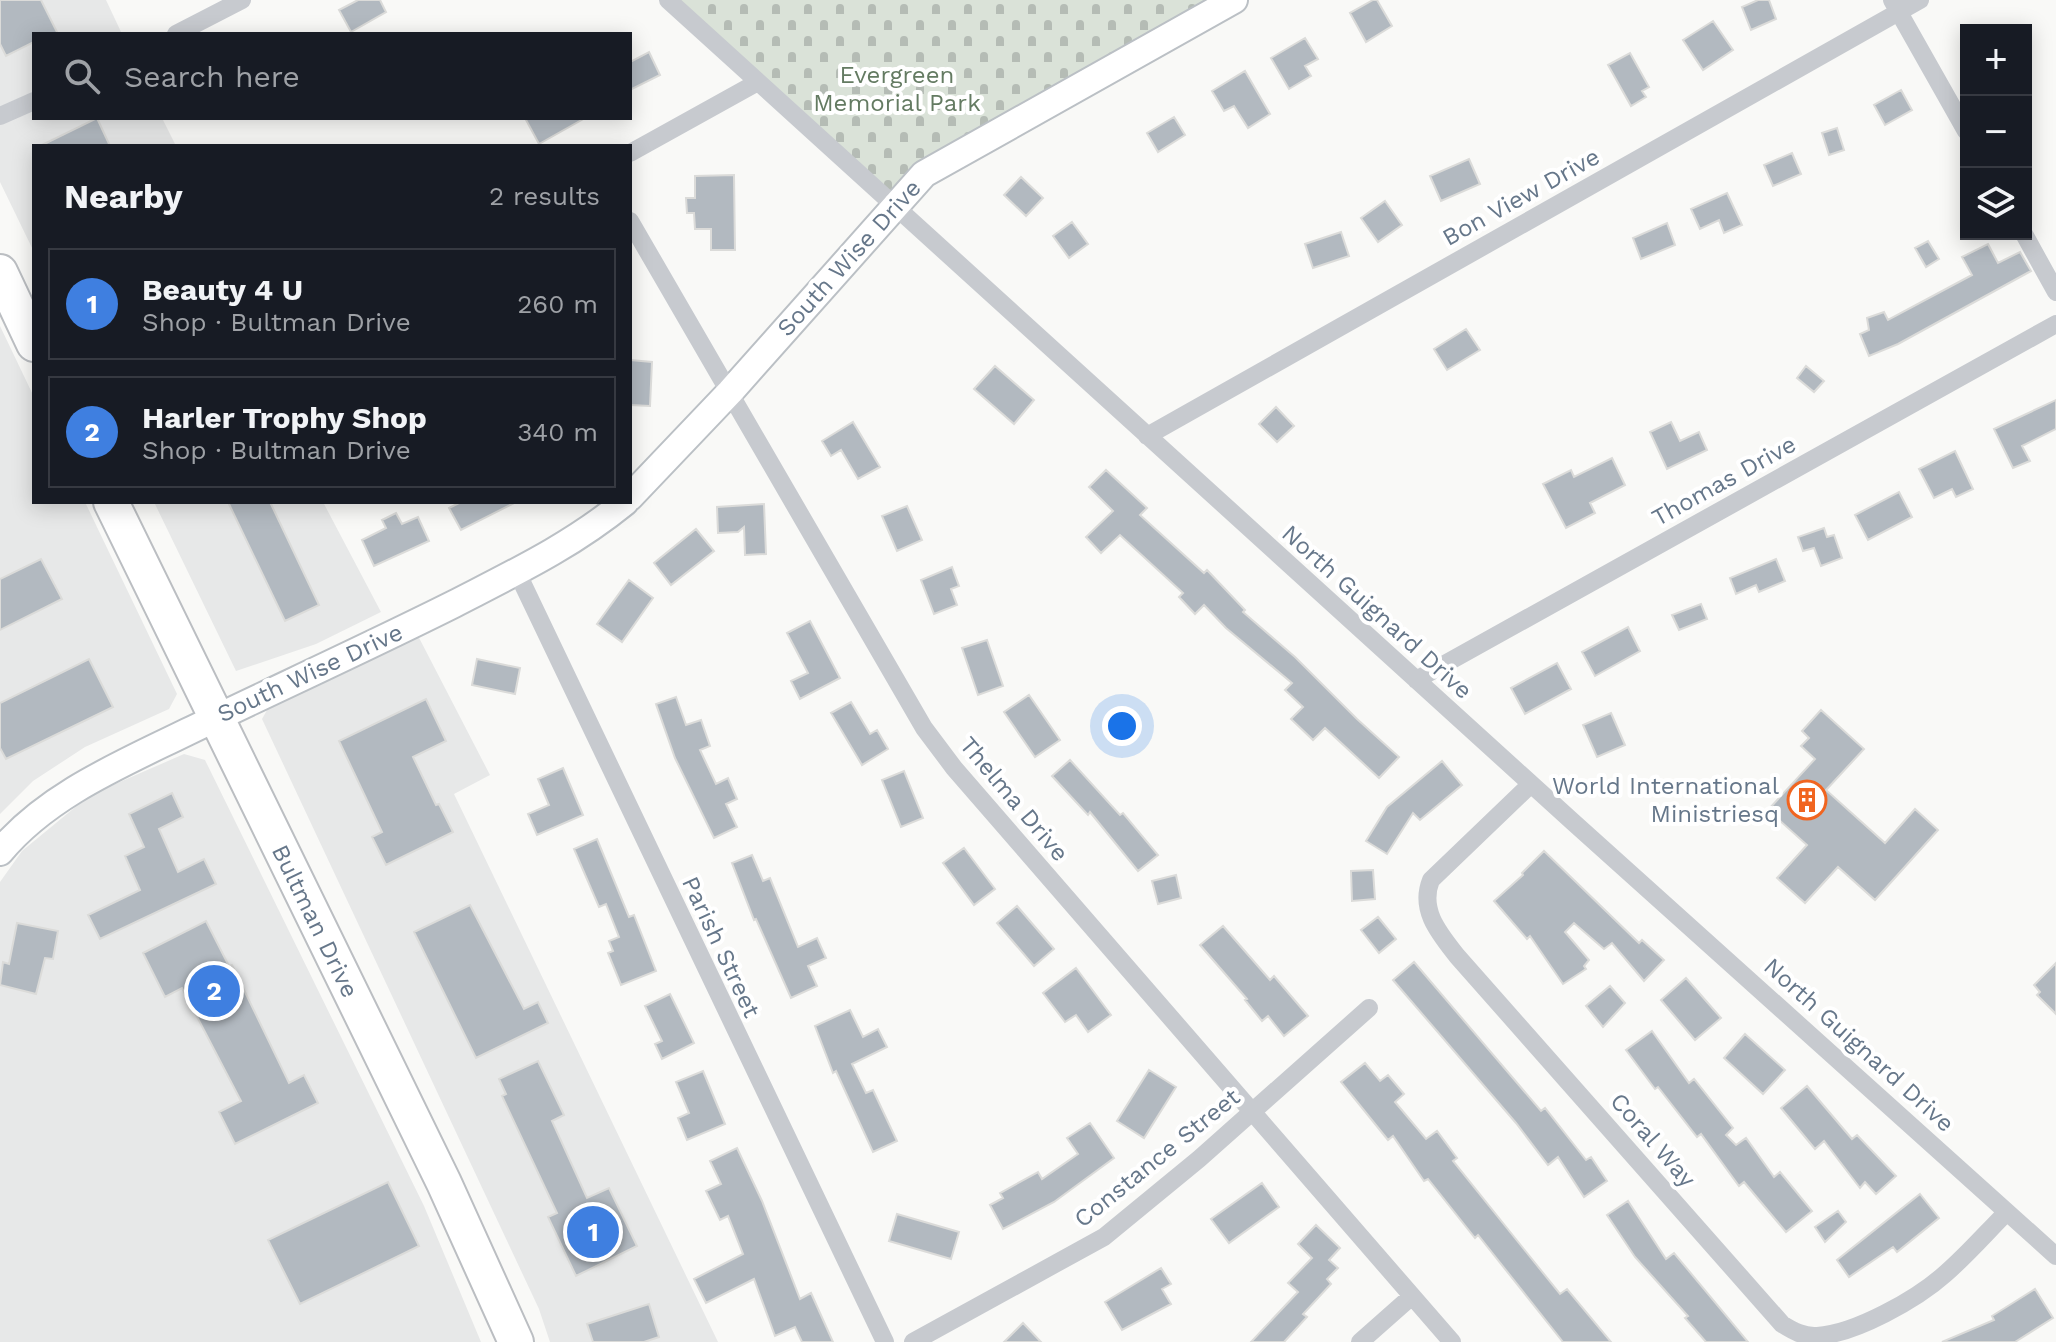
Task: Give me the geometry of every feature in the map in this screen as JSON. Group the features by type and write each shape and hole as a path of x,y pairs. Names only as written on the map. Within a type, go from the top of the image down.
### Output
{"highway":[{"path":"0,272 32,340"},
{"name":"Bultman Drive","path":"112,504 457,1209 516,1342"}],"main road":[{"name":"South Wise Drive","path":"632,495 730,392 924,174 1234,0"},
{"name":"South Wise Drive","path":"0,852 26,825 56,803 125,762 346,658 517,572 561,549 623,504"}],"street":[{"path":"180,32 242,0"},
{"name":"North Guignard Drive","path":"668,0 2056,1256"},
{"name":"Bon View Drive","path":"1147,436 1896,6 1920,0"},
{"path":"1896,6 1960,120"},
{"path":"632,152 758,82"},
{"path":"0,116 32,102"},
{"name":"Thelma Drive","path":"632,224 924,728 954,768 1452,1342"},
{"path":"2027,240 2056,292"},
{"name":"Thomas Drive","path":"1416,680 2056,324"},
{"name":"Parish Street","path":"517,572 885,1342"},
{"name":"Coral Way","path":"1531,784 1431,880 1426,893 1431,920 1457,956 1782,1324 1797,1333 1815,1336 1845,1330 1892,1309 1944,1276 2007,1212"},
{"name":"Constance Street","path":"913,1342 1104,1237 1369,1008"},
{"path":"1360,1342 1412,1296"}],"shaded area":[{"path":"0,0 106,0 121,32 32,32 32,120 163,120 175,144 32,144 32,248 0,182"},
{"path":"0,326 32,393 32,504 86,504 177,694 169,709 85,747 33,781 0,814"},
{"path":"155,504 324,504 381,612 316,644 236,671"},
{"path":"415,630 490,775 454,794 718,1342 550,1342 539,1309 262,719 271,703"},
{"path":"184,754 205,760 424,1206 481,1342 0,1342 0,882 22,851 90,795"}],"green space":[{"name":"Evergreen Memorial Park","path":"668,0 1234,0 894,206"}],"building":[{"path":"0,0 41,0 57,32 32,32 32,43 6,56 0,44"},
{"path":"358,0 380,0 386,12 351,32 339,10"},
{"path":"1377,0 1392,26 1366,42 1350,13"},
{"path":"1758,0 1769,0 1776,19 1751,30 1742,7"},
{"path":"1713,21 1733,50 1703,70 1683,40"},
{"path":"1305,38 1318,59 1305,66 1311,76 1289,89 1271,58"},
{"path":"649,52 660,75 632,89 632,61"},
{"path":"1630,53 1649,87 1642,91 1646,97 1631,106 1608,65"},
{"path":"1245,71 1270,114 1248,128 1234,106 1224,111 1212,91"},
{"path":"1901,90 1912,110 1885,125 1874,105"},
{"path":"1174,117 1185,135 1158,152 1147,133"},
{"path":"98,120 109,144 44,144"},
{"path":"526,120 581,120 539,144"},
{"path":"1837,128 1844,150 1829,155 1822,133"},
{"path":"1792,153 1801,174 1773,186 1764,165"},
{"path":"1469,159 1480,184 1441,201 1430,176"},
{"path":"734,175 735,250 711,250 711,229 695,229 694,213 687,213 686,198 695,198 695,176"},
{"path":"1021,177 1043,198 1026,216 1004,195"},
{"path":"1727,193 1742,225 1724,233 1719,220 1700,229 1691,209"},
{"path":"1385,201 1402,225 1378,242 1361,218"},
{"path":"1072,222 1088,244 1069,258 1053,236"},
{"path":"1667,223 1675,245 1641,259 1633,238"},
{"path":"1341,232 1349,256 1313,268 1305,244"},
{"path":"1928,241 1939,259 1926,267 1915,248"},
{"path":"1988,244 1998,263 2020,252 2031,271 1898,344 1869,356 1860,334 1869,330 1867,318 1884,312 1888,320 1972,275 1962,257"},
{"path":"1466,329 1480,350 1447,370 1434,349"},
{"path":"632,360 652,362 650,406 632,405"},
{"path":"995,366 1034,400 1014,424 974,389"},
{"path":"1806,366 1824,381 1814,392 1797,378"},
{"path":"2056,400 2056,429 2022,446 2030,461 2013,468 1994,429"},
{"path":"1276,407 1294,426 1277,442 1259,424"},
{"path":"853,422 880,467 858,479 841,450 831,456 822,441"},
{"path":"1671,422 1680,441 1699,432 1707,450 1667,469 1650,432"},
{"path":"1955,451 1973,489 1956,497 1952,489 1934,498 1919,469"},
{"path":"1612,458 1625,485 1590,503 1595,513 1566,528 1543,484 1571,470 1574,477"},
{"path":"1106,470 1147,508 1140,515 1204,573 1207,570 1245,610 1243,612 1295,657 1399,757 1379,778 1325,728 1313,740 1291,719 1303,707 1285,690 1292,683 1226,628 1204,605 1195,614 1179,597 1183,593 1120,535 1101,553 1086,537 1113,511 1089,487"},
{"path":"1899,492 1912,517 1868,540 1855,515"},
{"path":"229,504 271,504 319,605 285,621"},
{"path":"457,504 512,504 461,530 449,508"},
{"path":"764,504 766,554 745,555 744,527 738,532 718,533 717,507"},
{"path":"907,506 922,540 897,551 882,516"},
{"path":"396,513 402,524 418,517 429,541 374,566 362,540 386,528 382,520"},
{"path":"1824,528 1827,537 1834,535 1842,558 1821,566 1814,548 1803,551 1798,537"},
{"path":"696,529 714,551 671,585 654,563"},
{"path":"41,559 62,599 0,630 0,579"},
{"path":"1776,559 1785,581 1759,592 1756,585 1736,594 1730,578"},
{"path":"952,567 959,586 951,589 957,605 934,614 921,580"},
{"path":"629,580 653,598 622,642 597,624"},
{"path":"1701,604 1707,619 1679,630 1672,615"},
{"path":"810,621 840,678 800,699 791,681 808,673 787,633"},
{"path":"1628,627 1640,651 1595,676 1582,652"},
{"path":"987,640 1003,686 978,695 962,648"},
{"path":"89,659 113,707 6,759 0,748 0,703"},
{"path":"477,659 520,668 515,694 472,685"},
{"path":"1557,663 1571,689 1525,714 1511,688"},
{"path":"1029,695 1060,740 1035,757 1004,712"},
{"path":"676,697 686,725 701,720 710,746 700,750 716,784 728,778 737,799 726,804 737,827 714,838 675,758 656,704"},
{"path":"426,699 446,741 413,757 453,832 386,865 372,837 382,832 339,741"},
{"path":"851,702 870,734 877,730 888,749 862,765 831,713"},
{"name":"World International Ministriesq","path":"1821,710 1864,749 1826,790 1885,843 1915,809 1938,830 1875,900 1838,867 1805,903 1777,878 1807,845 1768,810 1815,759 1801,746 1809,738 1802,731"},
{"path":"1611,713 1625,745 1597,757 1583,725"},
{"path":"1070,760 1120,815 1123,813 1158,855 1138,871 1090,812 1088,815 1052,776"},
{"path":"1442,761 1462,785 1420,820 1413,813 1387,854 1366,841 1387,807"},
{"path":"563,768 583,815 537,835 528,814 549,805 538,779"},
{"path":"904,771 923,818 901,827 882,780"},
{"path":"172,793 183,817 159,829 178,872 204,859 216,884 100,939 88,915 140,890 125,856 144,847 129,814"},
{"path":"597,839 629,917 634,915 656,971 621,985 608,953 613,951 609,941 619,937 606,904 599,907 574,849"},
{"path":"964,848 995,889 974,905 943,863"},
{"path":"1544,851 1639,943 1642,940 1664,960 1644,981 1612,943 1604,949 1574,923 1565,932 1589,960 1584,966 1586,969 1563,984 1530,936 1527,939 1494,901"},
{"path":"752,855 763,881 770,878 798,947 817,938 826,958 808,966 817,986 791,998 754,920 732,863"},
{"path":"1373,870 1375,899 1352,901 1351,871"},
{"path":"1176,875 1181,898 1158,904 1152,881"},
{"path":"470,905 524,1009 538,1002 548,1023 476,1058 414,932"},
{"path":"1017,906 1054,949 1034,966 997,923"},
{"path":"1378,917 1396,939 1379,953 1361,930"},
{"path":"206,921 229,966 232,965 289,1083 304,1075 318,1103 235,1144 219,1112 241,1101 182,988 165,997 143,953"},
{"path":"17,923 58,931 53,959 45,958 36,994 0,985 3,962 9,964"},
{"path":"1223,926 1270,980 1274,976 1308,1016 1284,1036 1268,1016 1262,1021 1200,945"},
{"path":"1414,962 1541,1111 1545,1108 1586,1160 1591,1157 1607,1181 1584,1197 1558,1157 1548,1165 1516,1123 1393,980"},
{"path":"2056,963 2056,1014 2037,995 2040,992 2034,985"},
{"path":"1076,968 1111,1015 1088,1032 1076,1015 1065,1022 1043,993"},
{"path":"1686,978 1721,1018 1695,1040 1661,1000"},
{"path":"1610,986 1625,1003 1603,1027 1586,1006"},
{"path":"670,994 694,1043 662,1059 655,1044 662,1041 645,1006"},
{"path":"850,1010 863,1037 878,1029 887,1047 852,1064 866,1093 873,1090 897,1141 873,1152 836,1071 833,1073 815,1026"},
{"path":"1652,1031 1689,1083 1694,1079 1733,1128 1726,1135 1736,1145 1746,1138 1774,1177 1780,1172 1812,1211 1786,1232 1744,1182 1739,1186 1701,1134 1697,1137 1626,1050"},
{"path":"1745,1034 1785,1070 1763,1094 1724,1058"},
{"path":"538,1061 564,1115 552,1121 587,1198 609,1188 637,1246 576,1276 548,1217 557,1213 502,1096 506,1094 499,1079"},
{"path":"1365,1063 1380,1081 1388,1075 1404,1094 1395,1102 1426,1139 1437,1131 1457,1158 1453,1161 1560,1294 1567,1289 1611,1342 1563,1342 1478,1235 1475,1238 1428,1179 1424,1181 1393,1136 1388,1140 1341,1082"},
{"path":"1149,1070 1176,1087 1144,1138 1117,1121"},
{"path":"703,1071 725,1124 687,1140 678,1118 689,1113 676,1082"},
{"path":"1807,1086 1852,1139 1857,1135 1896,1176 1876,1194 1865,1182 1860,1188 1824,1141 1815,1149 1781,1108"},
{"path":"1090,1123 1114,1158 1054,1202 1003,1229 990,1205 1003,1198 1000,1193 1038,1172 1042,1179 1078,1154 1067,1138"},
{"path":"737,1148 762,1201 800,1299 811,1293 833,1342 802,1342 795,1327 775,1336 754,1279 706,1303 694,1279 743,1254 728,1216 720,1220 706,1191 721,1184 710,1161"},
{"path":"388,1182 419,1246 300,1304 268,1240"},
{"path":"1262,1183 1279,1207 1229,1243 1211,1219"},
{"path":"1920,1194 1939,1218 1897,1252 1893,1247 1849,1277 1837,1260"},
{"path":"1628,1201 1666,1259 1674,1253 1748,1342 1706,1342 1685,1318 1688,1316 1635,1257 1607,1215"},
{"path":"1838,1211 1846,1222 1825,1242 1815,1227"},
{"path":"897,1214 959,1232 951,1259 889,1241"},
{"path":"1316,1225 1340,1248 1329,1260 1338,1268 1327,1279 1331,1284 1303,1314 1307,1317 1284,1342 1251,1342 1298,1292 1288,1283 1312,1258 1298,1244"},
{"path":"1161,1268 1171,1284 1162,1289 1171,1304 1122,1330 1105,1302"},
{"path":"2035,1289 2053,1318 2015,1342 1942,1342 1994,1320 1992,1316"},
{"path":"649,1304 659,1337 644,1342 593,1342 587,1324"},
{"path":"1023,1323 1041,1342 1004,1342"}],"place":[{"name":"World International Ministriesq","path":"1807,800"},
{"name":"Harler Trophy Shop","path":"214,991"},
{"name":"Beauty 4 U","path":"593,1232"}]}
